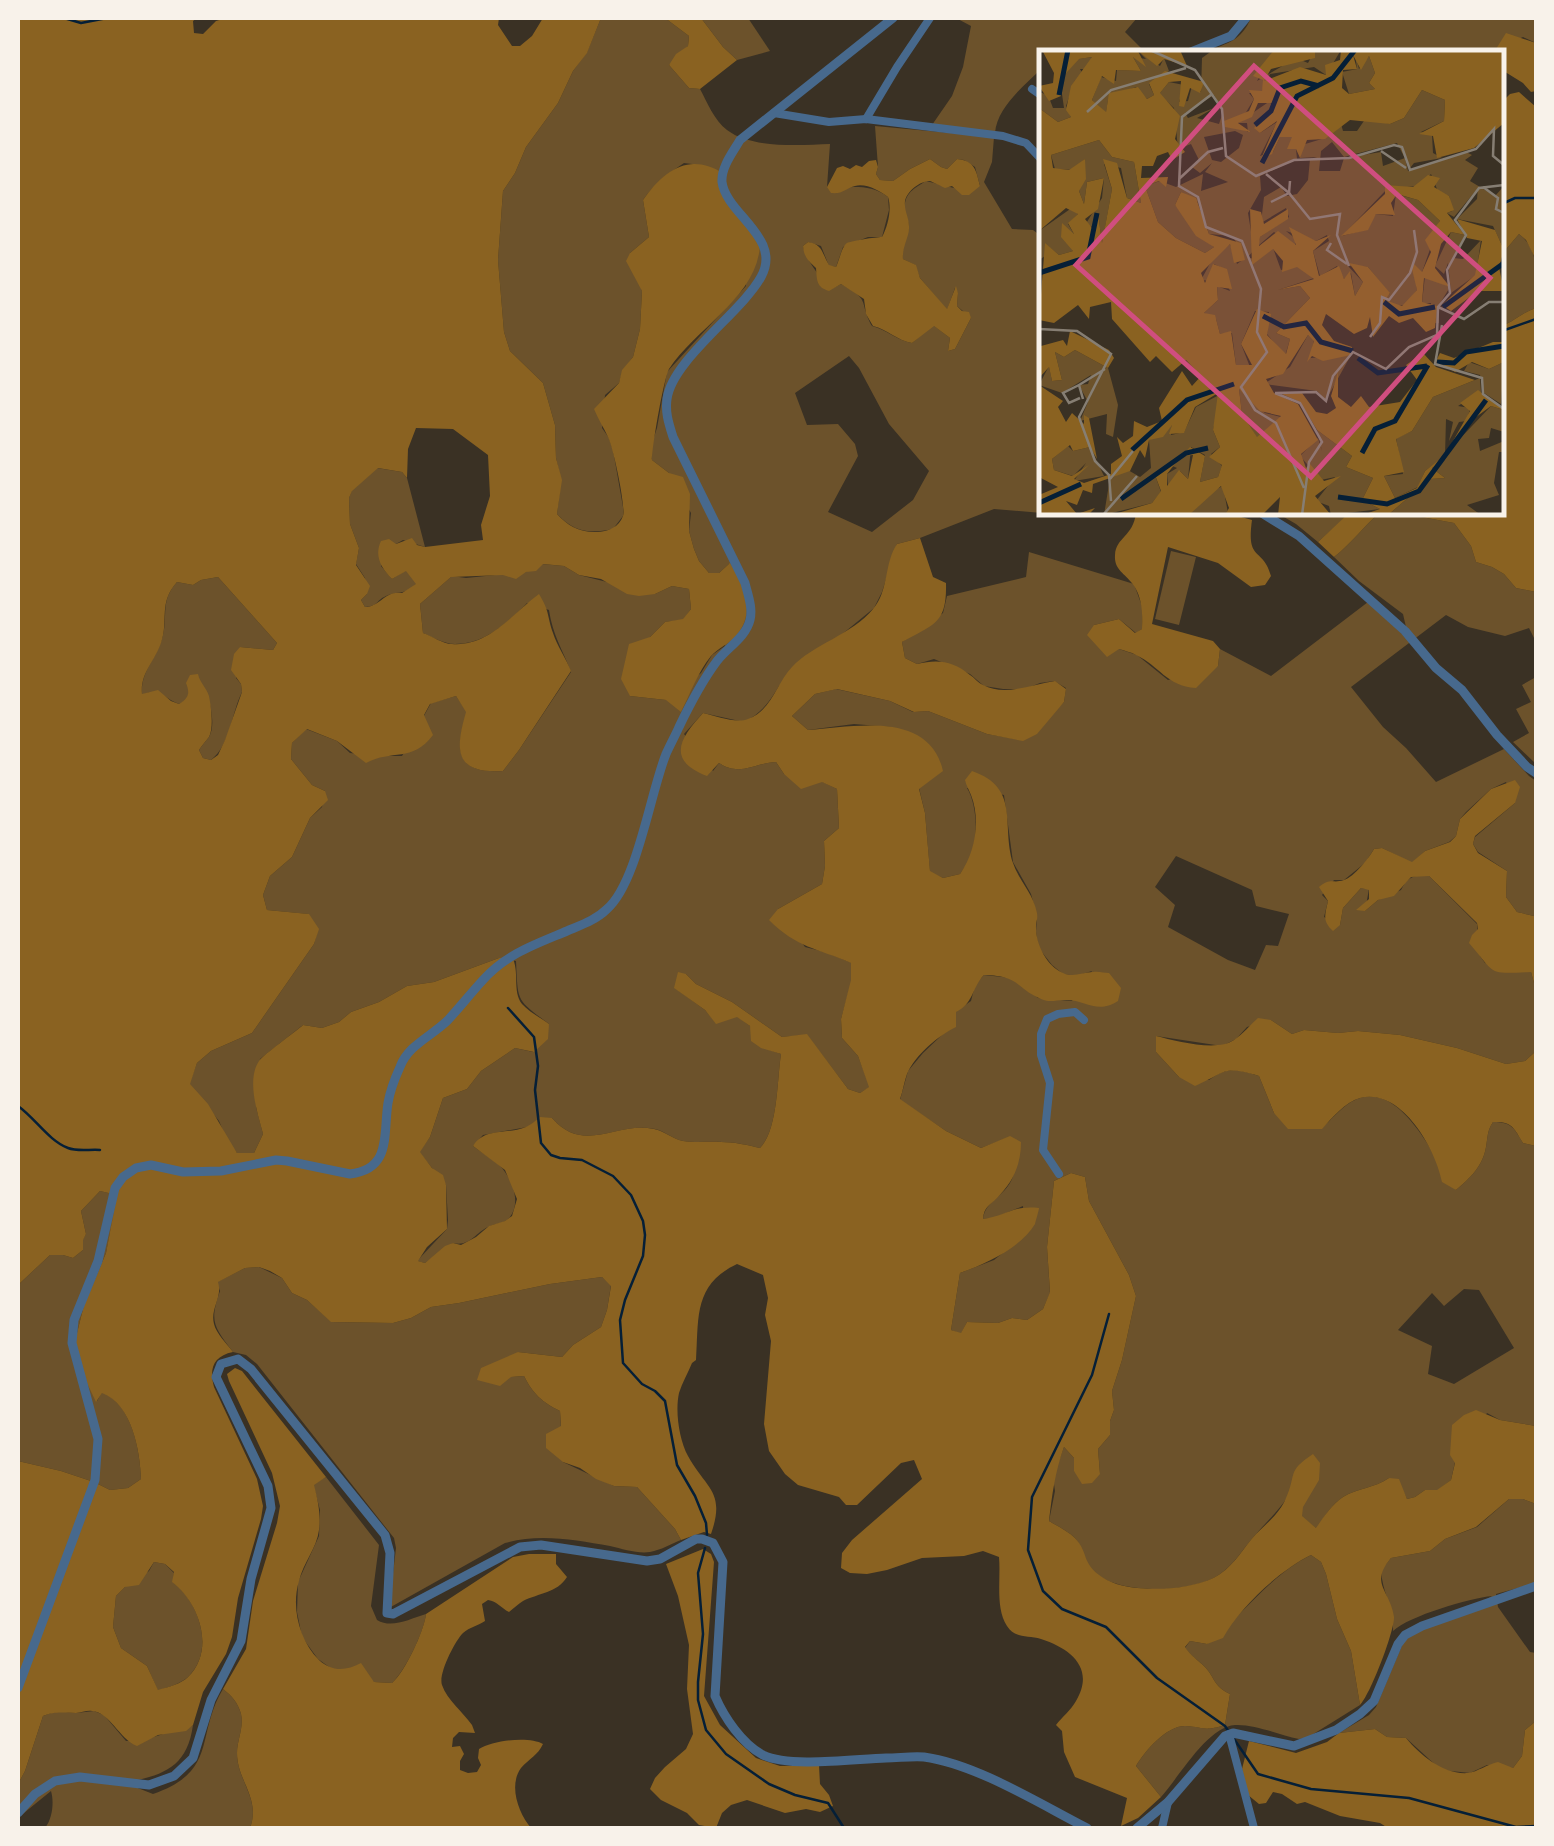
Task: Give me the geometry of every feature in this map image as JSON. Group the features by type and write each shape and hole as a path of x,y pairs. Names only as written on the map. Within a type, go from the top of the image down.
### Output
{"street":[{"path":"18,1688 95,1480 98,1439 72,1343 74,1320 98,1262 115,1188 123,1177 136,1168 151,1165 183,1172 221,1171 276,1160 350,1174 370,1168 379,1160 388,1099 402,1060 412,1048 444,1024 495,966 518,951 592,920 619,896 666,755 682,719 721,656 741,636 751,618 745,583 666,418 667,399 677,376 754,288 766,267 763,245 726,194 721,179 740,140 893,18"},
{"path":"866,119 930,18"},
{"path":"1196,50 1231,36 1246,18"},
{"path":"1032,89 1039,94"},
{"path":"774,113 829,122 866,119 1003,136 1026,143 1039,157"},
{"path":"1265,515 1300,536 1406,631 1436,668 1462,690 1497,736 1536,773"},
{"path":"1059,1174 1043,1150 1050,1083 1040,1055 1041,1034 1047,1019 1058,1014 1075,1012 1084,1020"},
{"path":"18,1813 54,1780 80,1778 149,1785 174,1776 193,1758 210,1700 242,1641 251,1579 272,1508 268,1486 216,1377 221,1364 238,1359 252,1368 385,1534 390,1553 386,1613 393,1614 520,1547 541,1545 647,1560 660,1559 702,1539 713,1543 723,1562 715,1696 722,1712 756,1751 778,1760 800,1762 922,1757 1001,1784 1087,1828"},
{"path":"1231,1735 1294,1746 1336,1730 1374,1701 1405,1635 1536,1586"},
{"path":"1137,1828 1168,1802 1231,1735"},
{"path":"1231,1735 1254,1828"},
{"path":"1162,1828 1168,1802"}],"shaded area":[{"path":"18,18 197,18 193,21 194,33 203,34 216,21 226,18 499,18 498,25 512,46 520,46 543,18 601,18 587,53 526,147 503,191 498,260 504,332 510,351 543,383 555,425 556,458 562,480 557,514 586,531 613,528 623,516 621,489 610,443 594,409 619,383 622,370 633,357 640,329 642,291 626,261 649,237 643,200 678,167 699,164 723,173 732,200 759,236 756,265 737,297 669,369 652,460 669,473 683,477 690,494 689,531 699,561 709,573 719,573 730,563 744,590 746,618 733,639 706,662 681,712 666,700 630,696 621,679 629,644 650,637 665,622 683,619 691,609 689,589 672,586 655,594 627,594 601,579 579,575 564,566 543,564 516,579 503,575 451,577 420,604 423,633 449,644 478,640 539,594 571,671 503,771 475,768 462,757 460,738 466,712 456,696 430,704 424,715 433,735 409,752 366,763 337,741 307,729 292,743 291,759 312,785 325,791 328,800 310,818 292,857 270,876 263,895 267,910 309,914 319,929 314,944 252,1033 211,1051 197,1063 190,1084 208,1104 237,1153 254,1153 263,1134 254,1097 255,1069 262,1058 303,1025 322,1028 407,986 434,982 499,958 512,957 519,999 549,1024 548,1039 534,1052 515,1048 481,1071 467,1089 443,1098 430,1137 420,1152 443,1175 447,1229 418,1261 425,1263 445,1246 461,1245 512,1216 517,1199 505,1170 473,1146 484,1136 526,1127 540,1117 552,1118 564,1129 588,1136 640,1128 658,1130 683,1141 760,1148 774,1117 781,1054 751,1041 750,1026 737,1017 716,1024 705,1010 674,988 678,972 732,1002 782,1037 807,1034 848,1089 860,1093 869,1087 858,1056 842,1038 841,1019 851,963 798,942 769,920 778,909 822,884 824,841 839,828 837,789 822,782 801,789 776,762 740,769 719,763 707,776 686,763 681,748 688,731 703,713 743,720 763,709 800,659 865,618 882,594 897,544 920,538 933,577 946,583 946,597 936,621 902,642 905,658 917,664 951,664 981,684 1000,690 1055,681 1066,689 1064,702 1037,734 1023,741 987,734 928,711 914,712 890,701 837,689 815,694 792,716 808,730 888,726 922,738 935,752 943,771 919,789 930,871 943,878 960,874 973,846 976,815 965,780 972,771 987,778 1003,798 1013,863 1035,906 1040,948 1063,973 1109,973 1121,988 1118,1001 1097,1007 1072,1000 1044,1000 1011,980 984,975 966,1004 956,1012 956,1027 928,1047 911,1067 900,1099 946,1131 981,1148 1010,1136 1021,1142 1015,1173 986,1209 983,1219 1022,1208 1039,1208 1035,1224 1021,1241 960,1273 951,1330 961,1333 967,1322 1027,1320 1043,1309 1050,1292 1047,1247 1054,1181 1071,1173 1085,1177 1089,1201 1129,1275 1136,1296 1112,1391 1110,1435 1098,1449 1100,1474 1092,1483 1082,1484 1074,1471 1074,1458 1064,1447 1049,1521 1075,1538 1089,1564 1107,1580 1148,1589 1196,1584 1220,1574 1273,1518 1295,1470 1313,1454 1320,1463 1319,1480 1302,1516 1316,1528 1343,1497 1389,1478 1399,1479 1407,1499 1425,1490 1437,1490 1451,1480 1455,1463 1450,1455 1452,1425 1476,1410 1500,1420 1536,1426 1536,1504 1509,1499 1476,1527 1445,1539 1430,1551 1391,1558 1381,1581 1392,1608 1393,1624 1375,1677 1360,1705 1351,1651 1337,1619 1326,1574 1321,1562 1311,1555 1261,1591 1223,1638 1207,1644 1190,1641 1187,1650 1230,1694 1225,1725 1208,1729 1178,1727 1157,1740 1136,1766 1161,1797 1138,1818 1121,1826 1127,1798 1075,1777 1064,1752 1062,1731 1056,1725 1081,1690 1081,1670 1062,1648 1018,1635 1007,1626 1000,1602 999,1557 983,1551 922,1558 867,1574 841,1568 842,1553 852,1540 922,1479 914,1460 901,1463 857,1505 846,1505 839,1497 798,1485 785,1474 769,1451 764,1424 771,1341 763,1275 737,1264 712,1282 701,1304 696,1360 679,1393 678,1416 685,1449 715,1499 715,1520 711,1534 704,1532 681,1540 637,1487 614,1486 596,1479 546,1448 546,1434 561,1426 560,1411 539,1397 524,1376 511,1377 500,1386 477,1380 481,1368 518,1352 562,1357 601,1327 611,1286 602,1277 431,1307 393,1323 331,1322 307,1300 292,1293 282,1278 259,1267 245,1268 218,1282 214,1324 233,1352 217,1360 212,1374 214,1387 257,1479 263,1506 226,1654 203,1692 193,1725 186,1731 158,1735 137,1746 98,1713 43,1716 18,1784 18,1461 61,1471 110,1490 128,1488 141,1479 139,1455 127,1418 121,1407 102,1393 96,1402 75,1341 84,1305 106,1253 117,1195 100,1191 81,1211 86,1234 83,1250 73,1258 50,1255 18,1285","holes":["416,428 453,429 488,455 490,496 481,525 483,540 425,547 412,538 396,544 389,539 381,541 379,557 388,575 392,579 406,571 416,584 365,607 361,600 370,586 356,565 359,548 350,524 349,498 378,468 402,472 407,478 408,449","218,577 277,643 273,650 240,647 234,654 231,670 242,692 225,740 211,760 203,758 199,750 211,733 212,723 209,696 198,674 190,675 186,683 188,695 179,704 158,690 142,694 146,673 161,643 171,590 177,582 193,585","154,1562 165,1564 174,1572 172,1582 190,1601 201,1627 201,1654 196,1666 182,1682 158,1690 147,1666 121,1648 113,1627 116,1596 125,1587 139,1585"]},
{"path":"601,18 665,18 689,36 688,46 669,65 689,88 700,89 727,130 763,143 830,144 827,187 873,189 888,197 882,237 868,237 843,247 836,267 829,266 821,246 808,242 803,246 829,290 841,284 861,298 872,326 912,343 933,325 950,338 948,351 955,349 971,318 957,306 955,288 947,310 920,278 915,265 903,259 909,227 905,206 910,193 926,181 958,189 980,186 975,167 957,159 947,169 930,159 893,181 880,180 876,174 875,126 994,137 992,162 984,182 1012,229 1033,230 1039,234 1039,513 994,509 897,544 874,608 779,686 760,711 744,722 703,713 684,734 713,771 719,763 740,769 776,762 784,774 837,789 839,828 824,841 822,884 778,909 805,947 852,963 852,980 841,1019 842,1038 858,1056 870,1087 860,1093 848,1089 807,1035 782,1037 686,974 675,988 716,1023 737,1016 750,1026 761,1047 781,1054 774,1117 760,1148 683,1141 659,1130 641,1128 588,1136 564,1129 552,1118 483,1135 473,1146 499,1165 508,1177 515,1194 513,1212 505,1221 468,1241 453,1243 425,1263 417,1261 447,1229 448,1220 446,1185 419,1152 430,1137 443,1098 467,1089 481,1071 515,1048 533,1052 549,1024 521,999 516,961 499,958 434,982 407,986 322,1028 303,1025 260,1059 256,1107 263,1134 254,1153 237,1153 219,1121 189,1084 197,1063 211,1051 252,1033 314,944 318,929 308,914 267,910 263,895 270,876 292,857 310,818 322,807 325,791 312,785 291,759 292,743 306,729 337,741 350,753 402,756 431,703 456,696 467,712 461,738 462,757 475,768 503,771 571,672 549,610 527,603 504,625 466,643 451,644 423,633 420,604 452,576 526,572 542,564 564,566 579,575 655,594 672,586 689,589 691,609 683,620 665,622 650,637 630,696 666,700 701,673 712,655 725,646 729,564 719,573 709,573 699,561 689,531 691,513 669,473 652,460 652,443 667,372 746,286 740,213 692,164 684,163 672,171 643,200 649,237 630,253 642,291 640,329 633,357 619,383 605,395 602,428 613,450 623,507 623,516 613,529 582,530 557,514 561,480 555,425 543,383 510,351 504,332 498,260 503,191 526,147 558,103 587,52","holes":["849,356 889,424 929,471 913,500 872,532 828,512 858,456 855,444 838,424 807,425 795,393"]},
{"path":"665,18 701,18 737,60 700,89 689,88 669,65 688,46 689,36"},
{"path":"701,18 748,18 770,51 737,60"},
{"path":"956,18 1137,18 1125,32 1143,50 1039,50 1039,71 1006,106 995,133 932,125 952,96 963,67 971,26"},
{"path":"1251,18 1536,18 1536,43 1523,37 1496,50 1212,50 1228,43"},
{"path":"1506,33 1536,43 1536,91 1531,92 1504,71 1504,50 1496,49"},
{"path":"1519,92 1536,107 1536,260 1519,234 1504,252 1504,100"},
{"path":"930,159 947,169 957,159 968,162 976,171 980,186 969,195 962,195 952,186 945,188 926,181 911,190 905,201 909,230 903,259 916,265 920,278 947,309 956,286 957,306 969,312 971,318 955,349 948,351 950,338 934,326 912,343 873,326 864,299 841,284 829,291 819,285 816,268 803,246 808,242 817,245 829,265 836,267 847,243 882,237 884,233 888,197 864,186 831,193 827,187 837,168 862,167 876,160 880,180 893,181"},
{"path":"1519,234 1531,249 1537,278 1536,308 1504,325 1504,252"},
{"path":"1536,308 1536,592 1516,588 1504,574 1476,562 1471,546 1454,523 1411,515 1504,515 1504,325"},
{"path":"377,468 402,472 407,478 425,547 403,540 396,544 381,566 392,579 406,570 417,584 365,607 361,600 367,594 365,578 356,564 359,548 350,524 349,498 352,490"},
{"path":"1135,515 1234,515 1252,520 1253,549 1271,576 1265,585 1251,587 1218,563 1168,547 1152,624 1213,641 1220,649 1218,666 1196,688 1177,684 1130,652 1119,649 1107,657 1087,635 1094,625 1119,619 1135,633 1142,629 1138,592 1115,560 1118,544 1132,527"},
{"path":"1280,515 1348,515 1318,542"},
{"path":"1347,515 1377,515 1334,557 1318,542"},
{"path":"1377,515 1411,515 1454,523 1471,546 1476,562 1504,574 1516,588 1536,592 1536,642 1529,628 1505,636 1468,627 1446,615 1351,687 1436,782 1504,749 1536,781 1536,919 1517,912 1506,897 1507,871 1478,852 1473,844 1475,837 1515,803 1506,782 1491,789 1466,812 1456,836 1449,842 1425,851 1412,863 1382,848 1374,849 1365,863 1344,880 1334,880 1322,895 1328,901 1324,917 1340,925 1343,908 1361,888 1369,889 1365,911 1401,890 1412,877 1429,876 1477,924 1480,956 1485,963 1531,972 1536,990 1536,1051 1525,1061 1506,1064 1400,1035 1304,1030 1292,1034 1271,1020 1247,1027 1222,1046 1156,1036 1156,1052 1179,1077 1209,1080 1233,1070 1259,1076 1274,1113 1322,1128 1351,1102 1369,1097 1385,1100 1414,1125 1456,1190 1482,1160 1493,1122 1508,1125 1523,1143 1536,1146 1536,1426 1500,1420 1487,1413 1455,1462 1451,1480 1437,1491 1425,1490 1407,1499 1389,1478 1343,1497 1331,1507 1317,1529 1302,1517 1302,1507 1287,1498 1233,1562 1208,1581 1156,1589 1120,1585 1094,1572 1075,1538 1049,1521 1055,1491 1053,1477 1064,1447 1074,1458 1074,1471 1100,1474 1098,1449 1110,1435 1112,1391 1136,1296 1129,1275 1089,1201 1085,1177 1071,1173 1054,1181 1047,1247 1050,1293 1043,1309 1027,1320 967,1322 961,1334 951,1330 960,1273 994,1260 1024,1236 1023,1206 983,1219 987,1208 1012,1179 1010,1137 981,1148 946,1131 900,1100 908,1071 944,1033 955,1012 971,1001 975,985 984,975 1012,978 1038,998 1072,1001 1092,971 1076,976 1063,974 1038,947 1037,916 1031,894 1013,862 1004,795 967,788 975,813 973,852 960,874 943,878 930,872 919,788 931,778 891,727 854,724 808,730 792,716 815,694 836,689 890,701 913,712 928,711 987,734 1023,740 1064,702 1066,688 1054,681 1025,689 984,686 970,674 934,659 917,664 905,658 902,642 943,613 947,596 1026,577 1029,552 1134,584 1143,609 1142,629 1136,633 1119,619 1094,625 1119,649 1137,655 1168,680 1218,666 1220,649 1271,676 1368,602 1409,640 1403,614 1334,557","holes":["1176,856 1252,890 1256,906 1289,914 1278,946 1266,945 1255,970 1168,927 1175,905 1155,887","1464,1289 1479,1290 1514,1348 1454,1384 1428,1374 1432,1346 1398,1330 1432,1293 1444,1306"]},
{"path":"1171,551 1196,557 1179,625 1155,619"},
{"path":"218,577 277,643 273,650 240,647 236,678 242,692 227,737 211,760 203,758 199,750 209,737 212,724 209,701 200,682 189,692 187,700 179,704 158,693 142,695 142,686 163,635 166,602 172,589 177,582 193,585"},
{"path":"1536,677 1536,764 1513,742 1529,733 1516,709 1531,702 1522,685"},
{"path":"1515,780 1520,787 1515,803 1475,836 1473,844 1478,853 1507,871 1506,897 1517,912 1536,919 1536,990 1531,972 1499,972 1489,967 1469,943 1478,929 1477,923 1429,876 1411,877 1394,896 1378,900 1365,911 1356,910 1369,899 1369,890 1361,888 1343,908 1340,925 1333,931 1327,924 1328,901 1319,887 1348,878 1374,849 1382,848 1412,862 1425,851 1450,842 1456,836 1460,819 1491,789"},
{"path":"1258,1018 1271,1020 1292,1034 1304,1030 1400,1035 1506,1064 1525,1061 1536,1051 1536,1146 1523,1143 1508,1124 1493,1122 1482,1160 1456,1190 1442,1182 1432,1153 1414,1124 1389,1102 1375,1097 1360,1098 1344,1107 1322,1129 1288,1129 1274,1113 1259,1076 1231,1071 1195,1086 1179,1077 1156,1052 1156,1036 1217,1045 1234,1040"},
{"path":"100,1191 118,1195 106,1253 84,1305 75,1341 97,1401 102,1392 127,1417 139,1455 141,1479 128,1488 110,1490 61,1471 18,1461 18,1285 50,1255 73,1258 83,1250 86,1234 81,1211"},
{"path":"259,1267 282,1278 292,1293 307,1300 332,1322 393,1323 431,1307 602,1277 611,1285 601,1327 562,1357 518,1352 511,1377 524,1376 539,1397 560,1411 563,1462 614,1486 637,1487 681,1540 645,1552 558,1538 505,1543 389,1608 394,1538 257,1364 246,1355 233,1352 215,1324 220,1291 217,1282 245,1268"},
{"path":"235,1368 242,1371 326,1477 314,1485 319,1530 301,1574 296,1601 302,1633 312,1652 329,1667 350,1668 361,1663 374,1682 392,1683 413,1651 426,1614 513,1557 556,1554 556,1564 567,1577 563,1582 509,1612 488,1600 482,1604 485,1621 460,1637 441,1680 475,1733 459,1732 453,1738 452,1747 460,1746 464,1754 460,1770 477,1772 481,1765 479,1749 493,1743 521,1740 543,1744 521,1768 515,1783 519,1808 531,1828 250,1828 253,1808 237,1753 241,1714 223,1689 246,1649 253,1601 280,1506 272,1473 229,1381 227,1374"},
{"path":"326,1477 379,1545 371,1606 377,1620 395,1623 426,1614 413,1651 392,1683 374,1682 350,1669 332,1669 318,1659 302,1637 297,1612 298,1582 319,1536 320,1510 313,1484"},
{"path":"1509,1499 1536,1504 1536,1583 1496,1594 1498,1607 1530,1652 1536,1653 1536,1721 1525,1730 1522,1756 1513,1768 1487,1765 1470,1773 1441,1770 1406,1738 1387,1737 1375,1729 1339,1733 1376,1707 1403,1643 1413,1631 1470,1610 1492,1596 1440,1609 1393,1631 1381,1570 1391,1558 1430,1551 1445,1539 1477,1527"},
{"path":"703,1549 714,1562 704,1696 720,1725 756,1758 780,1766 819,1765 820,1784 833,1806 820,1812 806,1809 785,1813 747,1800 722,1813 716,1828 699,1825 650,1789 655,1778 686,1749 693,1734 687,1689 689,1645 666,1564"},
{"path":"1311,1555 1321,1562 1326,1574 1337,1619 1351,1651 1360,1705 1307,1738 1243,1725 1225,1728 1204,1743 1161,1797 1136,1766 1140,1760 1157,1740 1178,1727 1208,1729 1225,1725 1230,1694 1185,1648 1190,1641 1207,1644 1269,1585"},
{"path":"154,1562 165,1564 174,1573 173,1582 197,1614 202,1641 201,1654 188,1677 158,1691 147,1666 121,1648 113,1627 116,1596 149,1571"},
{"path":"223,1689 241,1714 237,1753 253,1808 250,1828 45,1828 52,1810 51,1791 19,1817 18,1784 43,1716 56,1711 94,1711 104,1715 126,1741 181,1731 193,1725 185,1751 171,1767 125,1783 153,1794 174,1785 197,1763"},
{"path":"1536,1721 1536,1828 1388,1828 1305,1802 1297,1804 1273,1792 1266,1803 1259,1804 1248,1795 1242,1769 1249,1741 1296,1753 1327,1742 1339,1733 1375,1729 1387,1737 1406,1738 1425,1757 1450,1771 1468,1773 1498,1762 1513,1768 1522,1756 1525,1730"}],"waterway":[{"path":"64,18 81,23 107,18"},
{"path":"1504,203 1515,198 1536,198"},
{"path":"1504,330 1536,319"},
{"path":"508,1008 534,1037 541,1143 551,1155 582,1160 613,1176 631,1195 643,1221 643,1256 620,1320 623,1363 665,1401 677,1465 695,1496 707,1535"},
{"path":"18,1106 61,1145 76,1150 100,1150"},
{"path":"1109,1314 1092,1375 1032,1497 1028,1550 1043,1591 1062,1609 1106,1627 1157,1678 1229,1732"},
{"path":"705,1548 698,1573 703,1634 698,1700 706,1730 726,1754 769,1784 828,1803 844,1828"},
{"path":"1234,1739 1258,1774 1311,1789 1409,1798 1516,1827 1536,1826"}]}
